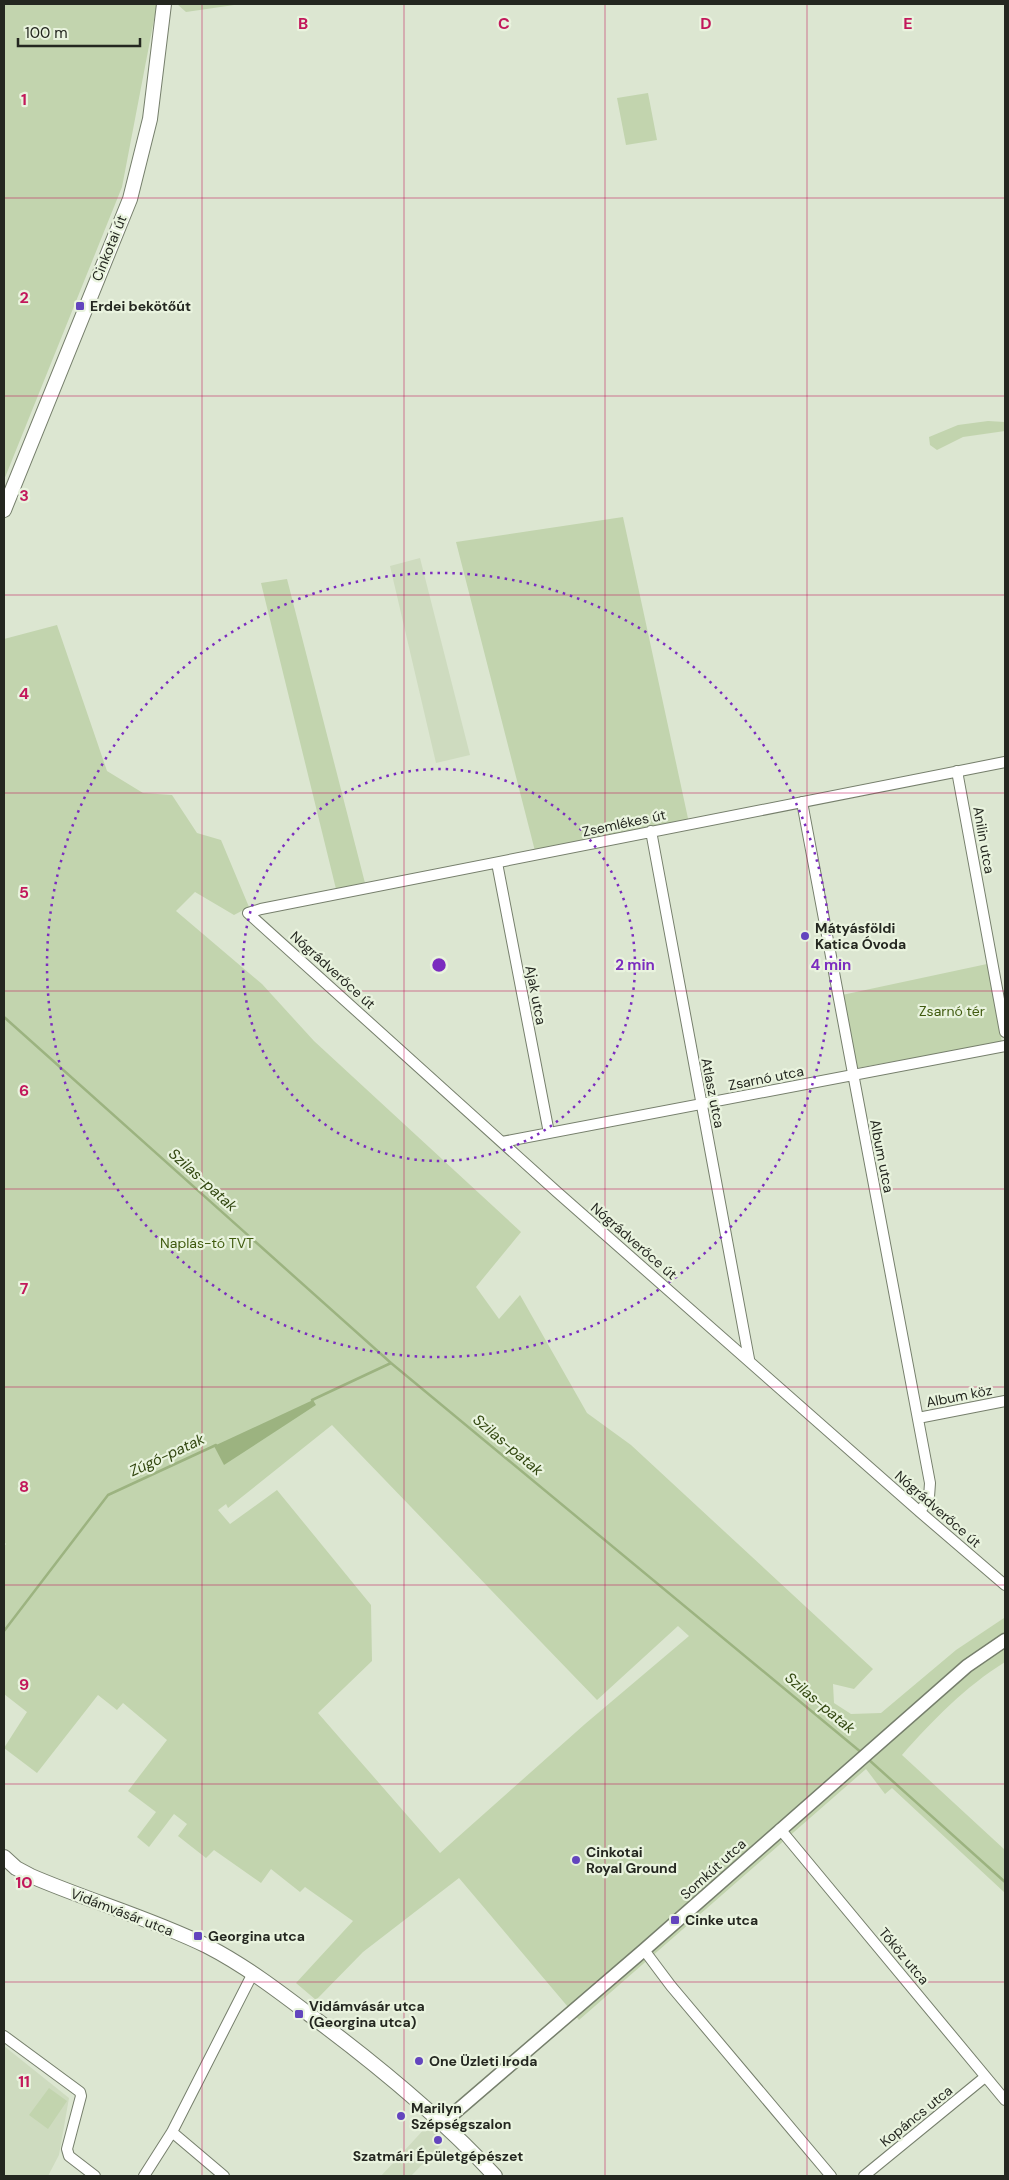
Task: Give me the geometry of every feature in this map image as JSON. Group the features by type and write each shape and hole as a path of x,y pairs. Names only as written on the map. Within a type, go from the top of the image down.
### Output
{"main road":[{"name":"Cinkotai út","path":"4,510 130,198 150,119 164,4"},
{"name":"Vidámvásár utca","path":"4,1858 16,1868 31,1876 157,1924 206,1946 253,1973 360,2052 444,2125 495,2176"}],"street":[{"name":"Zsemlékes út","path":"248,913 261,908 1005,762"},
{"name":"Anilin utca","path":"957,771 1005,1032"},
{"name":"Album utca","path":"802,802 918,1418 930,1491 926,1504 920,1512"},
{"name":"Atlasz utca","path":"651,831 749,1359"},
{"name":"Ajak utca","path":"497,863 549,1133"},
{"name":"Nógrádverőce út","path":"248,913 502,1142 1005,1585"},
{"name":"Zsarnó utca","path":"502,1142 1005,1046"},
{"name":"Album köz","path":"918,1418 1005,1401"},
{"name":"Somkút utca","path":"444,2125 452,2115 644,1950 870,1749 967,1666 1005,1640"},
{"name":"Tóköz utca","path":"780,1829 1005,2100"},
{"path":"644,1950 671,1986 831,2176"},
{"path":"144,2176 172,2132 253,1973"},
{"path":"4,2036 80,2092 81,2096 67,2149 69,2156 95,2176"},
{"name":"Kopáncs utca","path":"864,2176 985,2077"},
{"path":"172,2132 224,2176"}],"shaded area":[{"path":"420,558 470,755 436,763 390,566"},
{"path":"313,1400 316,1405 224,1465 214,1446"},
{"path":"4,2046 69,2098 59,2155 48,2176 4,2176"},
{"path":"427,2126 444,2142 411,2176 381,2176"}],"green space":[{"path":"4,4 157,4 122,187 4,480"},
{"path":"177,4 241,4 186,12"},
{"path":"648,93 657,140 626,145 617,98"},
{"path":"988,421 1005,422 1005,431 963,437 937,450 930,445 929,437 958,425"},
{"path":"623,517 689,823 535,851 456,542"},
{"path":"287,579 365,883 336,889 261,583"},
{"name":"Naplás-tó TVT","path":"57,625 107,771 143,793 172,795 197,833 221,840 249,907 234,915 195,892 176,911 262,984 314,1041 521,1232 476,1287 499,1319 520,1295 587,1413 631,1445 873,1669 854,1689 833,1684 834,1703 851,1714 881,1713 956,1650 1004,1618 1005,1662 991,1671 950,1705 902,1755 1005,1850 1005,1893 892,1788 885,1794 866,1769 579,2020 459,1878 363,1952 316,2000 296,1983 353,1921 305,1887 300,1892 271,1869 261,1883 214,1850 206,1858 178,1836 187,1824 174,1814 149,1847 137,1837 156,1812 128,1791 167,1740 123,1703 117,1710 98,1695 37,1773 4,1748 27,1712 4,1694 4,1546 6,1544 4,1542 4,639","holes":["332,1425 597,1700 678,1626 689,1636 585,1724 440,1853 318,1713 372,1661 371,1605 277,1490 230,1524 218,1510 226,1504 228,1508"]},
{"name":"Zsarnó tér","path":"987,964 1002,1042 857,1068 842,995"},
{"path":"49,2088 67,2101 48,2129 29,2115"}],"waterway":[{"name":"Szilas-patak","path":"4,1017 391,1363 862,1753"},
{"name":"Zúgó-patak","path":"312,1400 391,1363"},
{"name":"Zúgó-patak","path":"4,1631 108,1495 216,1445"},
{"name":"Szilas-patak","path":"868,1759 1005,1882"}],"place":[{"name":"Erdei bekötőút","path":"80,306"},
{"name":"Mátyásföldi Katica Óvoda","path":"805,936"},
{"name":"Cinkotai Royal Ground","path":"576,1860"},
{"name":"Cinke utca","path":"675,1920"},
{"name":"Georgina utca","path":"198,1936"},
{"name":"Vidámvásár utca (Georgina utca)","path":"299,2014"},
{"name":"One Üzleti Iroda","path":"419,2061"},
{"name":"Marilyn Szépségszalon","path":"401,2116"},
{"name":"Szatmári Épületgépészet","path":"438,2140"}]}
